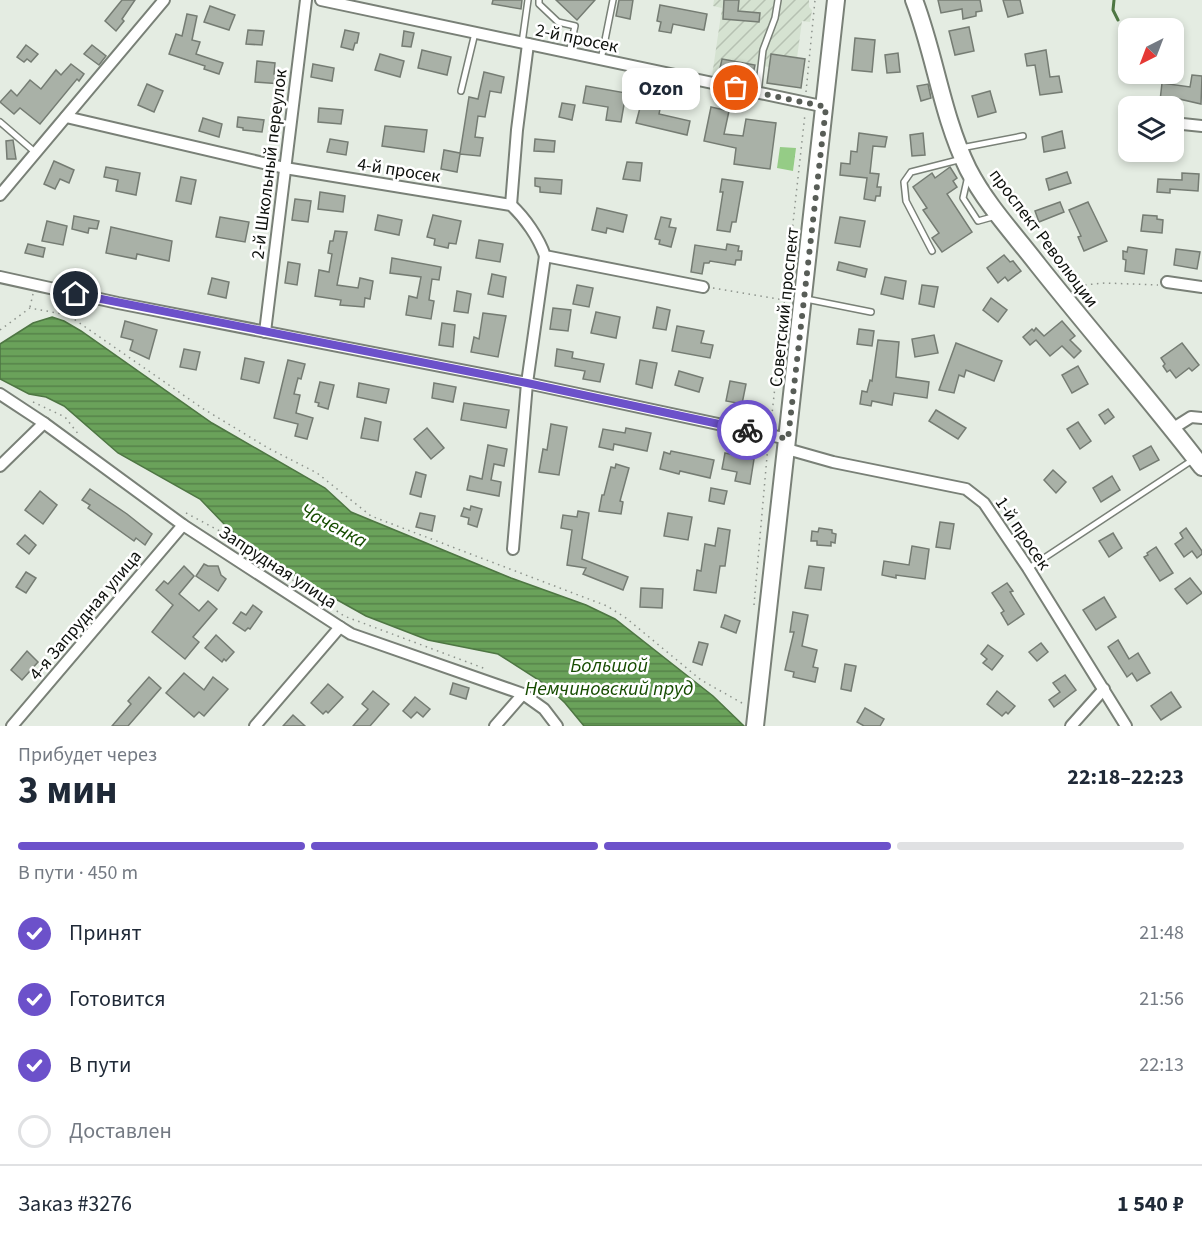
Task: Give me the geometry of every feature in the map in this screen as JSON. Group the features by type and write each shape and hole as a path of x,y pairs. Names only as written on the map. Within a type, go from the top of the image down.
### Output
{"street":[{"path":"0,195 164,0"},
{"name":"2-й Школьный переулок","path":"265,332 306,0"},
{"name":"2-й просек","path":"321,0 826,107"},
{"name":"Советский проспект","path":"756,718 837,0"},
{"name":"проспект Революции","path":"914,0 964,159 999,216 1199,462"},
{"path":"513,549 527,383 545,256 542,247 520,213 511,206 525,44"},
{"name":"4-й просек","path":"66,117 285,168 511,206"},
{"path":"1184,124 1202,126"},
{"path":"545,256 703,286"},
{"name":"1-й просек","path":"0,277 118,303 527,383 769,435 833,462 966,489 984,503 1028,568 1126,726"},
{"path":"1167,282 1202,287"},
{"name":"Запрудная улица","path":"0,394 44,423 183,525 351,634 523,694 544,709 557,726"},
{"path":"1172,429 1191,417 1201,415"},
{"path":"0,466 44,423"},
{"name":"4-я Запрудная улица","path":"12,726 183,525"},
{"path":"255,726 340,627"},
{"path":"1071,726 1104,689"},
{"path":"495,726 523,694"}],"lane":[{"path":"525,44 528,0"},
{"path":"539,0 539,4 558,22 575,26 569,53"},
{"path":"601,60 613,0"},
{"path":"758,93 764,50 775,18 778,0"},
{"path":"461,91 475,33"},
{"path":"0,122 36,153"},
{"path":"932,251 906,201 904,182 911,172 964,159 1023,136"},
{"path":"804,299 872,312"},
{"path":"1028,568 1199,462"}],"path":[{"path":"754,611 769,435 814,0"},
{"path":"1056,288 1105,283 1159,285 1167,282"},
{"path":"0,330 30,308 34,284"},
{"path":"703,286 784,300"},
{"path":"30,308 69,315 202,408 268,448 317,473 372,516 608,606 626,618 701,680 745,705 756,718"},
{"path":"27,399 65,417 83,440"},
{"path":"186,513 231,537 344,615 494,672"}],"shaded area":[{"path":"714,0 809,0 809,7 812,10 810,22 802,21 797,58 771,54 769,67 722,59 718,77 712,76 722,8 713,6"}],"green space":[{"path":"780,147 796,148 793,171 777,168"}],"water":[{"name":"Большой Немчиновский пруд","path":"52,317 81,331 212,423 325,488 351,512 511,578 586,605 615,619 713,696 744,726 584,726 545,684 498,654 428,640 366,616 307,583 255,550 225,525 200,499 118,453 64,406 46,397 29,394 0,379 0,344 33,323"}],"building":[{"path":"122,0 135,0 116,31 105,21"},
{"path":"493,0 522,0 521,9 492,4"},
{"path":"556,0 595,0 577,20"},
{"path":"619,0 633,0 630,19 616,16"},
{"path":"724,0 739,0 738,11 760,13 759,22 723,19"},
{"path":"938,0 980,0 982,11 976,12 976,16 963,19 962,9 941,13"},
{"path":"1003,0 1020,0 1023,13 1008,17"},
{"path":"660,5 707,14 704,30 673,24 671,33 659,31 661,22 657,21"},
{"path":"210,6 235,15 229,30 204,22"},
{"path":"187,14 197,16 192,40 200,42 196,54 223,63 219,74 204,69 205,66 169,54 176,34 182,36"},
{"path":"969,27 974,51 955,55 949,31"},
{"path":"248,30 264,31 262,45 246,44"},
{"path":"345,30 359,33 353,50 341,47"},
{"path":"404,31 414,33 411,47 402,46"},
{"path":"855,38 875,40 872,72 852,70"},
{"path":"26,45 38,54 31,62 27,59 24,62 17,57"},
{"path":"92,45 106,56 99,65 84,54"},
{"path":"422,50 451,57 447,75 418,68"},
{"path":"1046,50 1050,77 1059,76 1062,92 1040,95 1035,65 1027,66 1025,54"},
{"path":"898,53 900,72 887,73 885,55"},
{"path":"380,54 404,61 400,77 375,70"},
{"path":"771,54 805,59 801,88 767,83"},
{"path":"722,59 755,65 751,83 718,77"},
{"path":"257,61 275,63 274,74 283,75 282,84 255,82"},
{"path":"71,64 84,74 79,81 77,79 40,124 20,108 14,114 0,102 11,90 17,96 30,80 41,89 56,70 61,75"},
{"path":"313,64 334,68 332,81 311,77"},
{"path":"484,72 504,77 501,93 490,91 485,117 478,116 475,137 483,138 480,156 460,154 457,172 441,169 444,150 460,153 469,97 478,99"},
{"path":"1192,75 1202,76 1201,104 1184,100 1184,96 1161,96 1162,84 1190,87"},
{"path":"147,84 163,91 154,112 138,105"},
{"path":"928,84 931,98 921,101 917,86"},
{"path":"586,86 626,93 621,122 606,120 608,107 583,103"},
{"path":"990,91 996,112 978,117 972,96"},
{"path":"562,103 575,105 572,120 559,117"},
{"path":"641,104 660,109 659,114 690,121 687,135 636,123"},
{"path":"711,107 729,111 724,134 743,136 746,119 776,123 770,169 734,164 736,148 704,141"},
{"path":"319,108 343,110 341,124 318,122"},
{"path":"238,117 264,120 262,132 237,127"},
{"path":"203,118 222,124 219,137 199,131"},
{"path":"385,126 427,130 424,152 382,146"},
{"path":"1062,131 1065,148 1044,152 1042,137"},
{"path":"859,133 887,137 885,147 873,146 870,173 879,174 877,187 881,187 880,196 876,196 875,201 864,199 867,178 840,175 841,163 850,164 851,151 857,152"},
{"path":"923,133 925,155 912,156 910,135"},
{"path":"330,139 348,142 346,155 327,152"},
{"path":"535,139 555,141 554,152 534,151"},
{"path":"13,140 16,159 7,159 6,141"},
{"path":"54,161 74,170 69,183 60,179 55,189 44,184"},
{"path":"627,162 642,163 640,181 623,179"},
{"path":"106,167 140,173 136,195 116,191 118,180 104,177"},
{"path":"950,167 957,178 953,181 957,187 947,194 972,232 942,252 932,238 939,233 923,210 927,208 913,187 932,173 935,178"},
{"path":"1067,172 1071,183 1049,190 1046,179"},
{"path":"1182,173 1199,174 1198,191 1170,189 1170,193 1157,192 1158,179 1182,180"},
{"path":"181,177 196,180 191,204 176,201"},
{"path":"535,178 562,180 561,194 540,192 540,187 535,186"},
{"path":"722,179 743,182 736,222 732,222 730,232 717,230 723,192 720,192"},
{"path":"320,192 345,196 343,212 318,209"},
{"path":"295,199 311,201 308,222 292,220"},
{"path":"1060,202 1064,212 1039,222 1035,211"},
{"path":"1088,202 1107,241 1084,251 1078,237 1081,236 1069,210"},
{"path":"597,208 627,215 623,232 607,228 606,233 592,230"},
{"path":"378,215 402,220 399,235 375,230"},
{"path":"433,215 461,221 456,244 449,243 448,248 434,245 435,239 427,237"},
{"path":"1143,215 1157,216 1157,219 1163,220 1162,233 1141,231"},
{"path":"74,216 99,221 97,229 89,228 88,233 72,229"},
{"path":"220,217 249,222 245,242 216,237"},
{"path":"661,217 671,219 669,227 676,228 671,247 659,244 660,240 655,239"},
{"path":"840,217 865,221 860,247 835,243"},
{"path":"47,221 67,226 63,245 42,241"},
{"path":"111,227 172,241 169,261 137,254 136,259 106,253"},
{"path":"335,231 347,232 337,285 358,288 360,278 373,281 370,299 365,298 364,307 340,305 341,300 315,296 319,270 329,272 332,254 328,253"},
{"path":"479,240 503,244 500,262 476,258"},
{"path":"28,244 45,248 43,257 25,253"},
{"path":"727,244 739,246 738,251 742,251 741,260 736,260 735,265 710,261 704,263 702,274 691,272 695,245 726,250"},
{"path":"1128,247 1147,250 1144,274 1125,271 1126,260 1123,259 1123,251 1127,252"},
{"path":"1176,249 1200,252 1197,269 1174,265"},
{"path":"1004,255 1021,271 1008,281 1005,277 998,283 987,268"},
{"path":"392,258 441,267 439,280 432,279 429,300 434,301 431,319 406,315 409,296 417,298 421,277 390,273"},
{"path":"288,262 300,264 297,285 285,283"},
{"path":"839,262 867,269 865,277 837,270"},
{"path":"492,274 506,277 503,297 488,294"},
{"path":"885,277 906,281 903,299 881,294"},
{"path":"212,278 229,282 226,298 208,294"},
{"path":"577,285 593,288 589,307 573,304"},
{"path":"922,285 938,287 934,307 919,304"},
{"path":"457,291 471,294 468,313 454,311"},
{"path":"991,298 1007,310 998,322 983,310"},
{"path":"657,307 670,310 666,330 653,328"},
{"path":"553,308 571,310 568,331 550,329"},
{"path":"596,312 620,317 616,338 591,333"},
{"path":"483,313 506,316 498,357 471,352 474,337 479,339"},
{"path":"125,321 157,330 149,359 130,350 133,340 121,337"},
{"path":"1062,321 1075,336 1070,340 1081,351 1074,358 1062,346 1050,356 1036,340 1030,345 1023,337 1036,328 1044,336"},
{"path":"442,323 455,325 453,347 439,345"},
{"path":"677,326 704,331 701,343 713,345 710,358 672,351"},
{"path":"859,329 874,331 872,346 857,344"},
{"path":"934,335 938,353 915,357 912,339"},
{"path":"878,340 899,342 896,377 929,382 927,398 894,393 892,405 872,401 871,406 860,404 862,391 867,392 870,380 872,381"},
{"path":"956,343 1002,361 994,381 966,370 964,377 959,375 954,393 939,390"},
{"path":"1182,343 1199,365 1192,371 1189,368 1176,378 1170,370 1167,372 1161,358"},
{"path":"184,349 200,352 196,370 180,367"},
{"path":"557,349 573,352 572,358 604,364 600,382 583,379 585,371 555,366"},
{"path":"245,358 264,362 259,383 241,379"},
{"path":"288,360 305,364 294,394 300,395 296,413 313,418 307,439 295,436 298,424 274,418"},
{"path":"640,360 657,363 652,388 636,384"},
{"path":"1078,366 1088,384 1072,393 1062,375"},
{"path":"679,371 703,378 699,392 675,385"},
{"path":"730,381 746,384 742,404 726,401"},
{"path":"320,382 334,385 328,409 318,406 319,403 315,402"},
{"path":"359,383 389,389 386,403 357,397"},
{"path":"434,383 456,387 453,402 432,398"},
{"path":"464,403 509,410 506,428 461,420"},
{"path":"1108,409 1114,417 1105,424 1099,415"},
{"path":"936,410 966,428 958,439 929,421"},
{"path":"365,418 381,422 378,441 361,438"},
{"path":"1078,422 1091,441 1080,449 1067,429"},
{"path":"551,424 567,427 559,475 539,472 543,449 547,450"},
{"path":"427,428 444,448 431,459 414,439"},
{"path":"626,428 651,433 647,451 614,444 613,450 599,447 603,429 625,433"},
{"path":"488,445 507,449 504,466 494,464 491,480 501,482 499,496 467,490 470,476 482,479"},
{"path":"1151,446 1159,460 1140,470 1133,456"},
{"path":"671,451 714,460 710,478 660,469 664,452 670,454"},
{"path":"725,453 754,459 750,484 735,481 737,472 722,469"},
{"path":"616,464 629,468 620,501 623,502 621,514 599,511 611,467 615,468"},
{"path":"1053,470 1066,482 1056,493 1044,480"},
{"path":"416,472 426,475 421,497 410,494"},
{"path":"1112,476 1120,490 1101,502 1093,488"},
{"path":"711,488 727,491 724,504 709,501"},
{"path":"90,489 152,534 145,545 136,538 134,541 88,508 90,505 82,500"},
{"path":"40,491 57,505 43,524 25,510"},
{"path":"471,506 482,509 477,527 468,524 469,518 461,516 464,508 470,510"},
{"path":"578,511 589,513 582,559 628,577 623,590 583,574 586,568 567,565 572,530 561,528 563,515 577,517"},
{"path":"420,513 435,516 432,531 416,527"},
{"path":"668,513 692,517 688,540 664,536"},
{"path":"940,522 954,524 950,549 936,547"},
{"path":"718,528 730,530 725,566 720,566 716,593 694,590 697,570 701,571 705,544 715,546"},
{"path":"819,528 832,530 832,533 836,534 835,543 831,542 831,546 817,545 817,541 811,541 812,531 818,532"},
{"path":"1186,528 1202,551 1197,558 1192,551 1184,557 1175,544 1183,538 1180,533"},
{"path":"1113,533 1122,548 1109,557 1099,541"},
{"path":"25,535 36,545 29,554 17,544"},
{"path":"912,546 929,549 925,579 882,575 884,561 909,565"},
{"path":"1156,547 1173,573 1160,581 1144,557"},
{"path":"204,564 218,566 221,575 226,579 218,591 196,576"},
{"path":"184,566 194,576 179,594 199,611 208,601 217,609 193,637 199,642 185,659 152,632 173,605 156,590 164,581 168,584"},
{"path":"809,566 824,568 821,590 805,588"},
{"path":"26,572 36,578 26,593 16,587"},
{"path":"1190,578 1202,593 1187,604 1175,589"},
{"path":"1007,583 1024,614 1008,625 1001,613 1004,611 992,593"},
{"path":"641,588 663,589 662,608 640,607"},
{"path":"1104,597 1116,617 1096,630 1083,610"},
{"path":"253,605 262,612 250,629 245,631 233,623 241,612 246,615"},
{"path":"793,612 808,615 802,646 817,650 813,667 818,668 815,682 793,677 794,672 785,670 794,632 790,632"},
{"path":"725,615 740,621 736,633 721,627"},
{"path":"216,635 234,652 226,661 224,659 222,662 205,648"},
{"path":"1118,640 1129,659 1138,653 1150,673 1137,681 1132,673 1127,677 1108,647"},
{"path":"699,642 708,644 702,665 693,662"},
{"path":"1041,643 1048,652 1037,661 1029,652"},
{"path":"988,645 1003,656 992,670 983,663 987,659 981,654"},
{"path":"27,651 38,662 22,680 11,670"},
{"path":"845,664 856,666 851,691 841,689"},
{"path":"184,673 204,690 213,677 228,689 204,716 199,712 194,717 166,693"},
{"path":"1065,675 1076,690 1054,707 1049,700 1060,692 1053,683"},
{"path":"149,677 161,688 128,726 112,726 131,704 128,701"},
{"path":"453,683 469,688 466,699 450,694"},
{"path":"328,684 343,697 328,713 326,711 323,714 311,703"},
{"path":"373,691 389,704 370,726 353,726 368,709 362,704"},
{"path":"997,691 1015,706 1008,714 1006,712 1002,716 987,704"},
{"path":"1171,692 1181,707 1161,720 1151,706"},
{"path":"415,697 430,709 423,717 417,712 411,718 403,711"},
{"path":"865,708 884,719 880,726 864,726 857,722"},
{"path":"293,715 305,726 283,726"}],"waterway":[{"path":"1114,0 1113,10 1118,20"}],"way so far":[{"path":"736,88 826,107 788,439 747,430"}],"place":[{"name":"Ozon","path":"736,88"}],"route":[{"path":"76,294 527,383 747,430"}],"water label":[{"name":"Чаченка","path":"334,525"}]}
